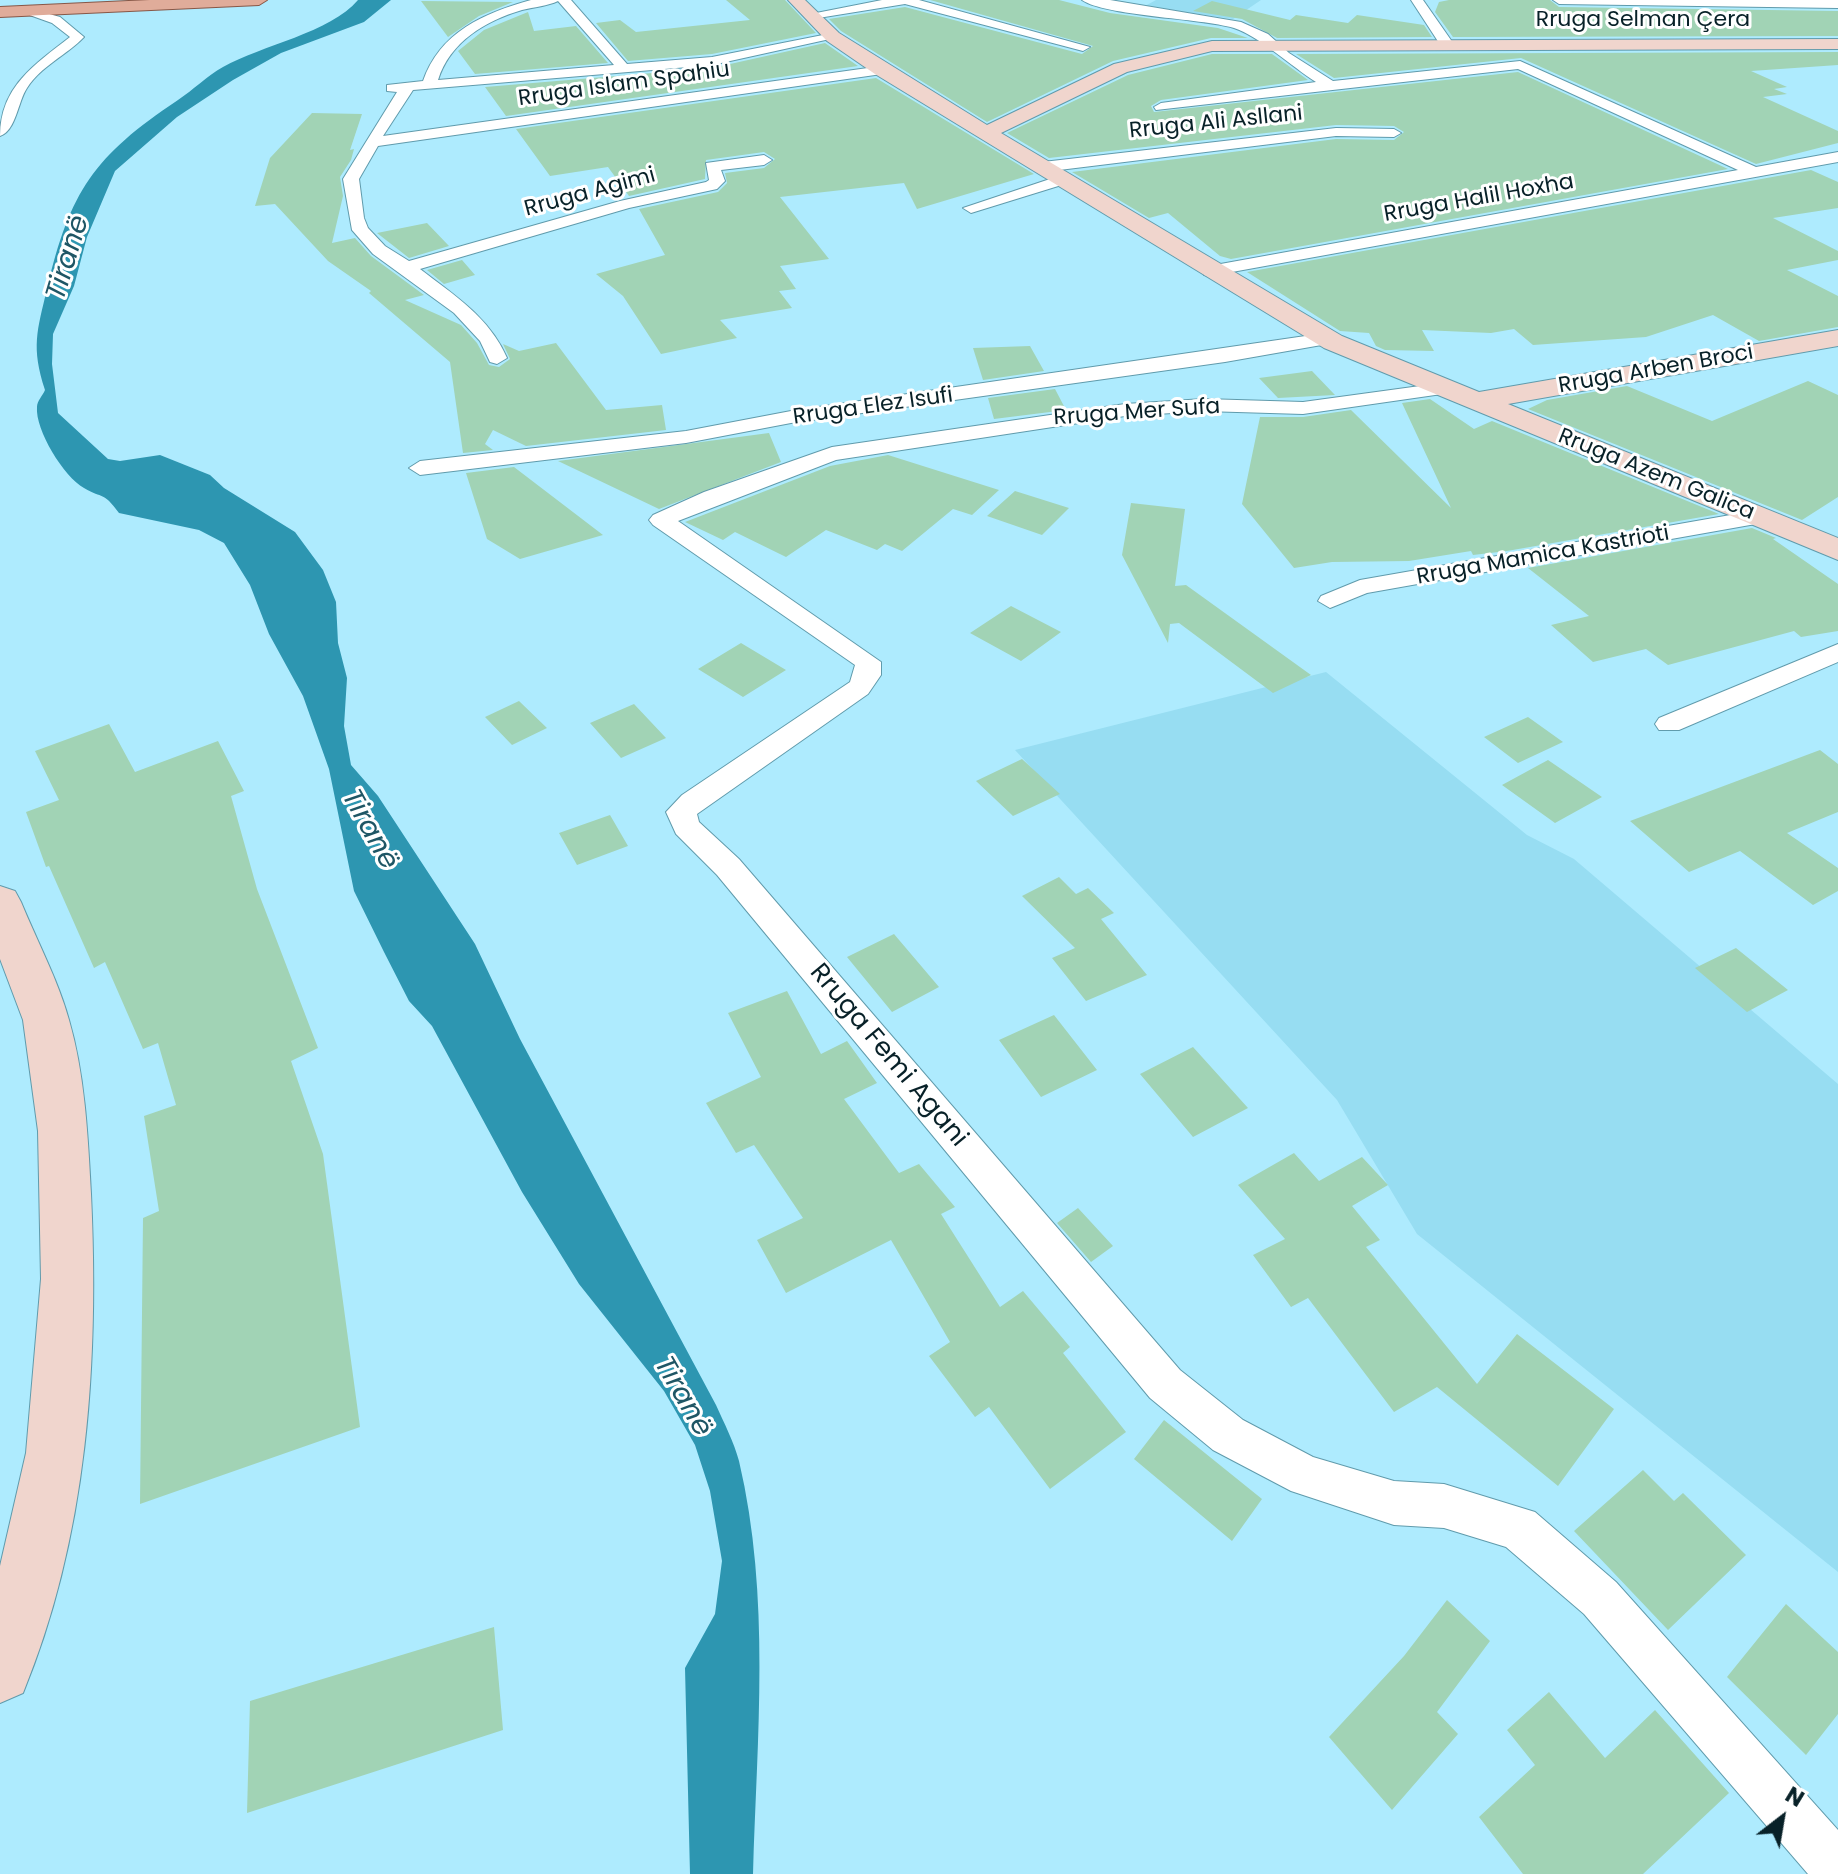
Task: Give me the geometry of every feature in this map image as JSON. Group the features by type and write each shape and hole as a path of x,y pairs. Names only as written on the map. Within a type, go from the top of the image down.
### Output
{"main road":[{"path":"0,10 110,0"},
{"path":"0,10 259,0"},
{"path":"804,8 833,37 882,70 1326,339 1475,401"},
{"name":"Rruga Selman Çera","path":"987,131 1034,115 1084,85 1169,53 1212,46 1838,44"},
{"name":"Rruga Arben Broci","path":"1475,401 1838,338"},
{"name":"Rruga Azem Galica","path":"1475,401 1838,550"},
{"path":"0,902 46,1020 63,1131 68,1279 56,1453 23,1603 0,1670"}],"street":[{"path":"430,82 456,38 466,29 517,7 553,0"},
{"path":"564,0 625,70"},
{"path":"804,8 905,0 1083,47"},
{"path":"1088,0 1237,25 1271,44 1284,56 1330,85"},
{"path":"1417,0 1446,43"},
{"path":"1559,0 1838,4"},
{"path":"0,132 19,88 31,74 78,37 56,20 28,10"},
{"path":"497,358 489,339 461,309 368,240 356,218 351,179 401,87 430,82 454,84 712,61 833,37"},
{"path":"1161,107 1520,65 1756,173"},
{"name":"Rruga Islam Spahiu","path":"373,142 882,70"},
{"name":"Rruga Ali Asllani","path":"971,208 1052,174 1336,132 1394,133"},
{"name":"Rruga Halil Hoxha","path":"1210,271 1838,157"},
{"name":"Rruga Agimi","path":"407,267 626,204 711,186 717,181 712,166 764,160"},
{"name":"Rruga Elez Isufi","path":"420,468 686,437 791,417 1195,361 1326,339"},
{"name":"Rruga Mer Sufa","path":"661,520 712,497 832,454 1125,410 1204,405 1303,408 1442,389"},
{"path":"791,417 832,454"},
{"name":"Rruga Mamica Kastrioti","path":"1330,601 1360,587 1759,517"},
{"name":"Rruga Femi Agani","path":"661,520 868,662 868,675 859,688 692,802 681,812 686,827 728,867 1165,1384 1228,1435 1306,1476 1394,1503 1444,1506 1519,1528 1600,1598 1838,1869"},
{"path":"1669,724 1838,652"}],"shaded area":[{"path":"1156,0 1261,0 1233,19 1145,6"},
{"path":"1326,672 1527,835 1574,859 1838,1084 1838,1572 1417,1234 1337,1100 1015,750"}],"water":[{"name":"Tiranë","path":"358,0 391,0 364,22 281,53 233,80 177,117 115,171 87,237 74,286 53,334 52,364 58,413 108,459 120,461 160,455 210,475 224,488 295,532 323,570 336,602 338,643 347,678 344,726 351,765 378,796 475,944 520,1039 716,1405 737,1454 749,1512 759,1615 759,1719 753,1874 690,1874 685,1668 715,1614 722,1561 710,1491 695,1445 664,1391 579,1284 522,1192 432,1026 409,1001 354,891 329,769 303,696 269,634 250,585 224,543 199,530 119,513 106,498 84,488 68,474 52,452 38,417 37,405 45,390 37,350 40,316 65,226 90,179 125,139 217,71 331,21"}],"building":[{"path":"726,0 785,0 816,33 712,54 628,61 596,23 620,20 636,32 750,20"},
{"path":"930,0 1059,0 1110,13 1218,28 1248,38 1211,38 1113,61 987,122 841,31 829,19 905,7 1082,54 1093,46"},
{"path":"1550,0 1559,7 1838,11 1838,36 1453,37 1435,12 1439,2"},
{"path":"421,1 513,2 479,16 448,37"},
{"path":"1212,1 1290,20 1296,15 1348,23 1357,15 1424,25 1432,37 1277,38 1242,19 1193,11"},
{"path":"528,12 534,31 576,26 608,63 475,74 458,51 484,30"},
{"path":"825,43 858,66 506,116 485,87 712,68"},
{"path":"1838,52 1838,65 1751,71 1787,87 1774,89 1787,94 1763,97 1838,131 1838,143 1756,164 1521,58 1334,78 1296,54"},
{"path":"1212,54 1272,54 1308,80 1161,100 1151,106 1154,112 1518,72 1728,169 1231,259 1220,256 1168,213 1149,218 1072,172 1336,139 1394,140 1404,132 1394,126 1336,125 1049,158 1007,133 1128,75"},
{"path":"876,78 1034,174 917,209 904,183 780,197 829,259 780,266 796,289 779,291 792,308 720,320 737,338 661,354 623,296 596,274 665,255 639,209 718,192 727,183 725,173 764,168 775,159 764,152 706,160 705,179 629,196 608,167 550,176 516,129"},
{"path":"312,113 362,114 350,150 354,149 351,160 340,177 343,196 332,243 355,238 371,256 424,295 405,300 461,325 477,343 489,365 499,367 510,359 503,344 519,351 556,343 606,410 662,405 666,430 526,446 493,430 485,444 493,450 463,453 450,362 369,293 371,291 328,261 275,204 255,206 270,158"},
{"path":"1811,170 1838,182 1838,208 1773,218 1838,251 1838,260 1787,270 1838,296 1838,327 1759,341 1713,315 1646,337 1533,345 1514,329 1491,333 1422,330 1434,351 1385,350 1376,346 1369,333 1340,331 1247,272"},
{"path":"427,223 449,246 409,258 377,233"},
{"path":"462,260 475,275 444,284 427,270"},
{"path":"1030,346 1044,371 983,380 973,348"},
{"path":"1312,371 1335,395 1278,398 1259,378"},
{"path":"1808,381 1838,395 1838,497 1802,520 1528,409 1547,400 1627,386 1712,421"},
{"path":"1055,389 1066,410 994,419 988,398"},
{"path":"1430,399 1474,429 1492,421 1719,514 1507,551 1473,555 1471,551 1409,561 1332,562 1294,568 1242,504 1260,417 1303,417 1351,410 1451,508 1402,403"},
{"path":"769,433 781,462 659,509 558,461"},
{"path":"888,455 999,490 972,515 953,509 902,551 885,544 877,550 826,530 786,557 735,532 723,540 685,522 830,466"},
{"path":"514,467 603,535 520,559 487,539 466,473"},
{"path":"1015,491 1069,508 1042,535 987,516"},
{"path":"1131,503 1185,509 1175,586 1186,585 1311,675 1273,693 1179,623 1170,624 1168,643 1122,555"},
{"path":"1752,528 1776,538 1773,539 1838,584 1838,631 1801,637 1794,631 1668,665 1646,649 1593,662 1551,625 1589,616 1528,568"},
{"path":"1011,606 1061,632 1021,661 970,633"},
{"path":"741,643 786,670 743,697 698,669"},
{"path":"519,701 547,728 512,745 485,717"},
{"path":"634,704 666,738 621,758 590,723"},
{"path":"1528,717 1563,742 1518,763 1484,737"},
{"path":"109,724 135,772 218,741 244,791 231,796 257,889 318,1048 291,1061 323,1154 360,1427 140,1504 143,1218 159,1211 144,1116 176,1105 158,1043 143,1049 105,962 94,968 49,866 46,867 26,812 59,800 35,751"},
{"path":"1820,750 1838,764 1838,812 1787,833 1838,868 1838,891 1813,905 1740,851 1689,872 1630,821"},
{"path":"1022,759 1060,794 1013,816 976,781"},
{"path":"1548,760 1602,797 1555,823 1502,785"},
{"path":"610,815 628,846 577,865 559,833"},
{"path":"1059,877 1076,894 1088,888 1114,913 1101,919 1147,975 1086,1001 1052,958 1075,948 1022,896"},
{"path":"894,934 939,987 892,1012 847,957"},
{"path":"1736,948 1788,990 1747,1012 1695,968"},
{"path":"787,991 821,1054 847,1041 877,1083 844,1099 899,1173 919,1164 955,1207 941,1214 1000,1307 1023,1291 1070,1347 1063,1353 1126,1432 1050,1489 989,1407 975,1417 929,1356 950,1342 891,1240 786,1293 757,1240 803,1218 754,1145 736,1153 706,1103 761,1077 728,1013"},
{"path":"1054,1015 1097,1070 1041,1097 999,1040"},
{"path":"1193,1047 1248,1108 1193,1137 1140,1074"},
{"path":"1294,1153 1319,1181 1362,1157 1388,1185 1352,1206 1380,1240 1366,1247 1477,1384 1517,1334 1614,1409 1558,1486 1437,1387 1394,1412 1308,1298 1291,1307 1253,1255 1285,1239 1238,1185"},
{"path":"1078,1208 1113,1246 1091,1262 1057,1223"},
{"path":"1164,1420 1262,1499 1232,1541 1134,1459"},
{"path":"1643,1470 1674,1501 1683,1493 1746,1555 1668,1630 1574,1531"},
{"path":"1447,1600 1490,1641 1437,1712 1458,1734 1392,1810 1329,1737 1404,1656"},
{"path":"1786,1604 1838,1652 1838,1714 1806,1755 1727,1677"},
{"path":"494,1627 503,1730 247,1813 250,1701"},
{"path":"1549,1692 1605,1758 1655,1710 1729,1793 1643,1874 1523,1874 1479,1817 1535,1765 1507,1730"}]}
